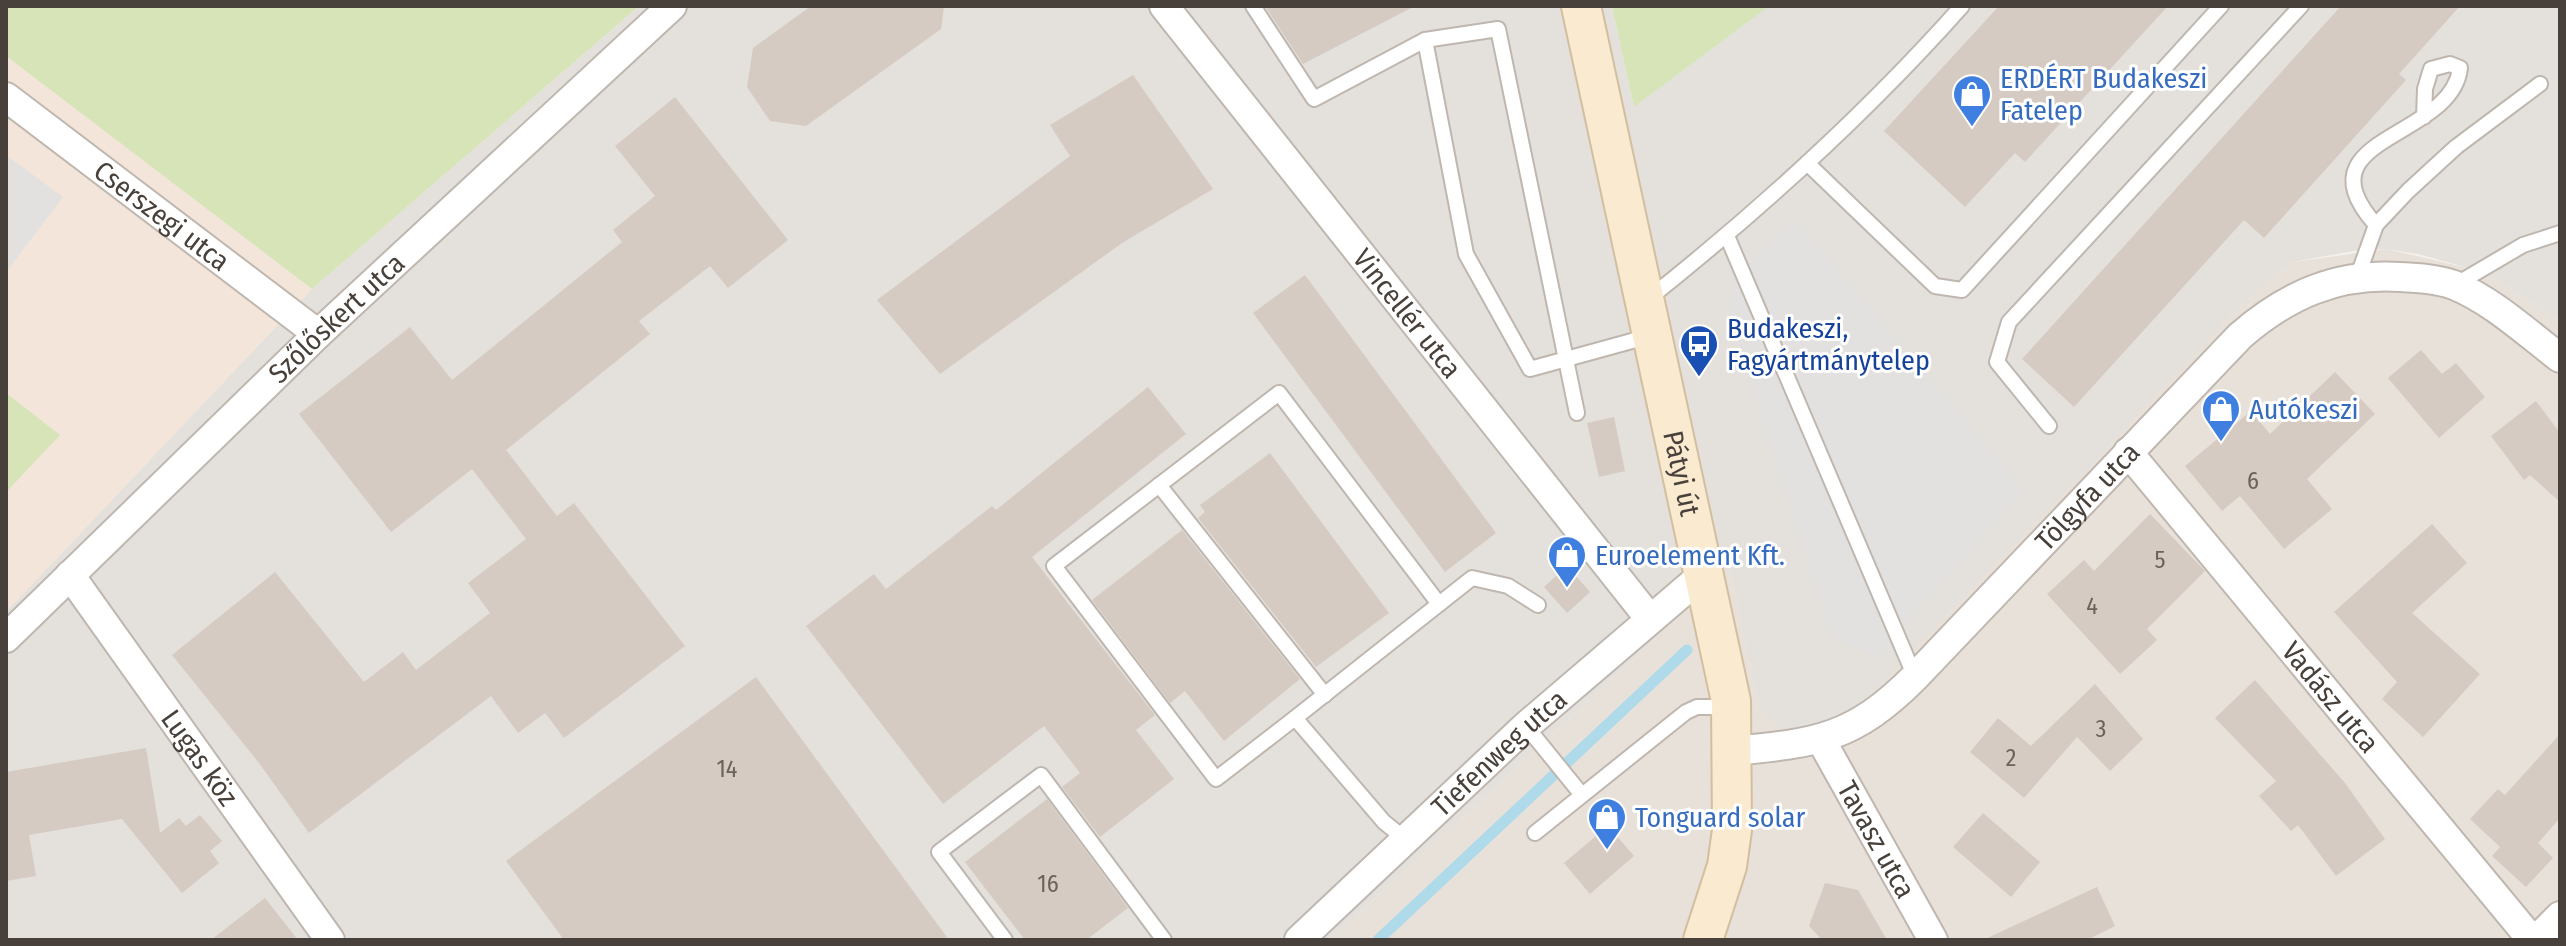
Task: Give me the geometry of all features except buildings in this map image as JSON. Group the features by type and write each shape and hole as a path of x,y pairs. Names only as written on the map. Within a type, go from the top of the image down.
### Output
{"main road":[{"name":"Pátyi út","path":"1581,6 1732,707 1732,830 1727,866 1703,940"}],"street":[{"name":"Szőlőskert utca","path":"6,638 318,334 672,6"},
{"name":"Vincellér utca","path":"1164,6 1650,619"},
{"name":"Cserszegi utca","path":"6,97 318,334"},
{"name":"Tölgyfa utca","path":"1733,751 1821,740 1877,712 1915,677 2255,322 2314,288 2357,278 2423,278 2454,285 2486,303 2560,358"},
{"name":"Vadász utca","path":"2128,452 2534,940 2560,916"},
{"name":"Tiefenweg utca","path":"1299,940 1526,726 1705,573"},
{"name":"Lugas köz","path":"70,575 330,940"},
{"name":"Tavasz utca","path":"1821,740 1933,940"}],"lane":[{"path":"1253,6 1314,99 1425,40 1498,29 1577,413"},
{"path":"1425,40 1466,254 1530,369 1566,357 1647,319 1727,236 1880,95 1962,6"},
{"path":"1807,163 1935,286 1962,290 2221,6"},
{"path":"2049,426 1997,362 2009,322 2301,6"},
{"path":"2357,278 2376,225 2456,147 2540,84"},
{"path":"2376,225 2357,203 2351,179 2362,157 2390,135 2424,117"},
{"path":"2454,285 2523,245 2560,233"},
{"path":"1727,236 1915,677"},
{"path":"1439,604 1279,393 1054,566 1216,779 1325,695 1472,578 1508,586 1538,605"},
{"path":"1159,485 1325,695"},
{"path":"1535,833 1686,712 1697,707 1732,707"},
{"path":"1295,718 1384,822 1405,839"},
{"path":"1526,726 1582,795"},
{"path":"1005,940 939,852 1041,775 1164,940"}],"shaded area":[{"path":"639,6 1612,6 1634,107 1769,6 2560,6 2560,321 2499,281 2476,270 2418,254 2387,249 2359,250 2292,262 2229,315 2091,465 1859,706 1815,727 1787,728 1775,724 1759,708 1731,569 1330,940 6,940 6,612 312,289"},
{"path":"6,56 312,289 6,612"},
{"path":"6,155 63,197 6,272"},
{"path":"1794,218 2024,490 1876,657 1832,637 1731,322 1732,284"},
{"path":"2387,249 2476,270 2499,281 2560,321 2560,940 1330,940 1732,568 1759,708 2292,262"}],"green space":[{"path":"6,6 639,6 312,289 6,56"},
{"path":"1612,6 1769,6 1634,107"},
{"path":"6,393 60,435 6,492"}],"waterway":[{"path":"1378,940 1687,650"}],"place":[{"name":"ERDÉRT Budakeszi Fatelep","path":"1972,128"},
{"name":"Budakeszi, Fagyártmánytelep","path":"1699,378"},
{"name":"Autókeszi","path":"2221,443"},
{"name":"Euroelement Kft.","path":"1567,589"},
{"name":"Tonguard solar","path":"1607,851"}]}
